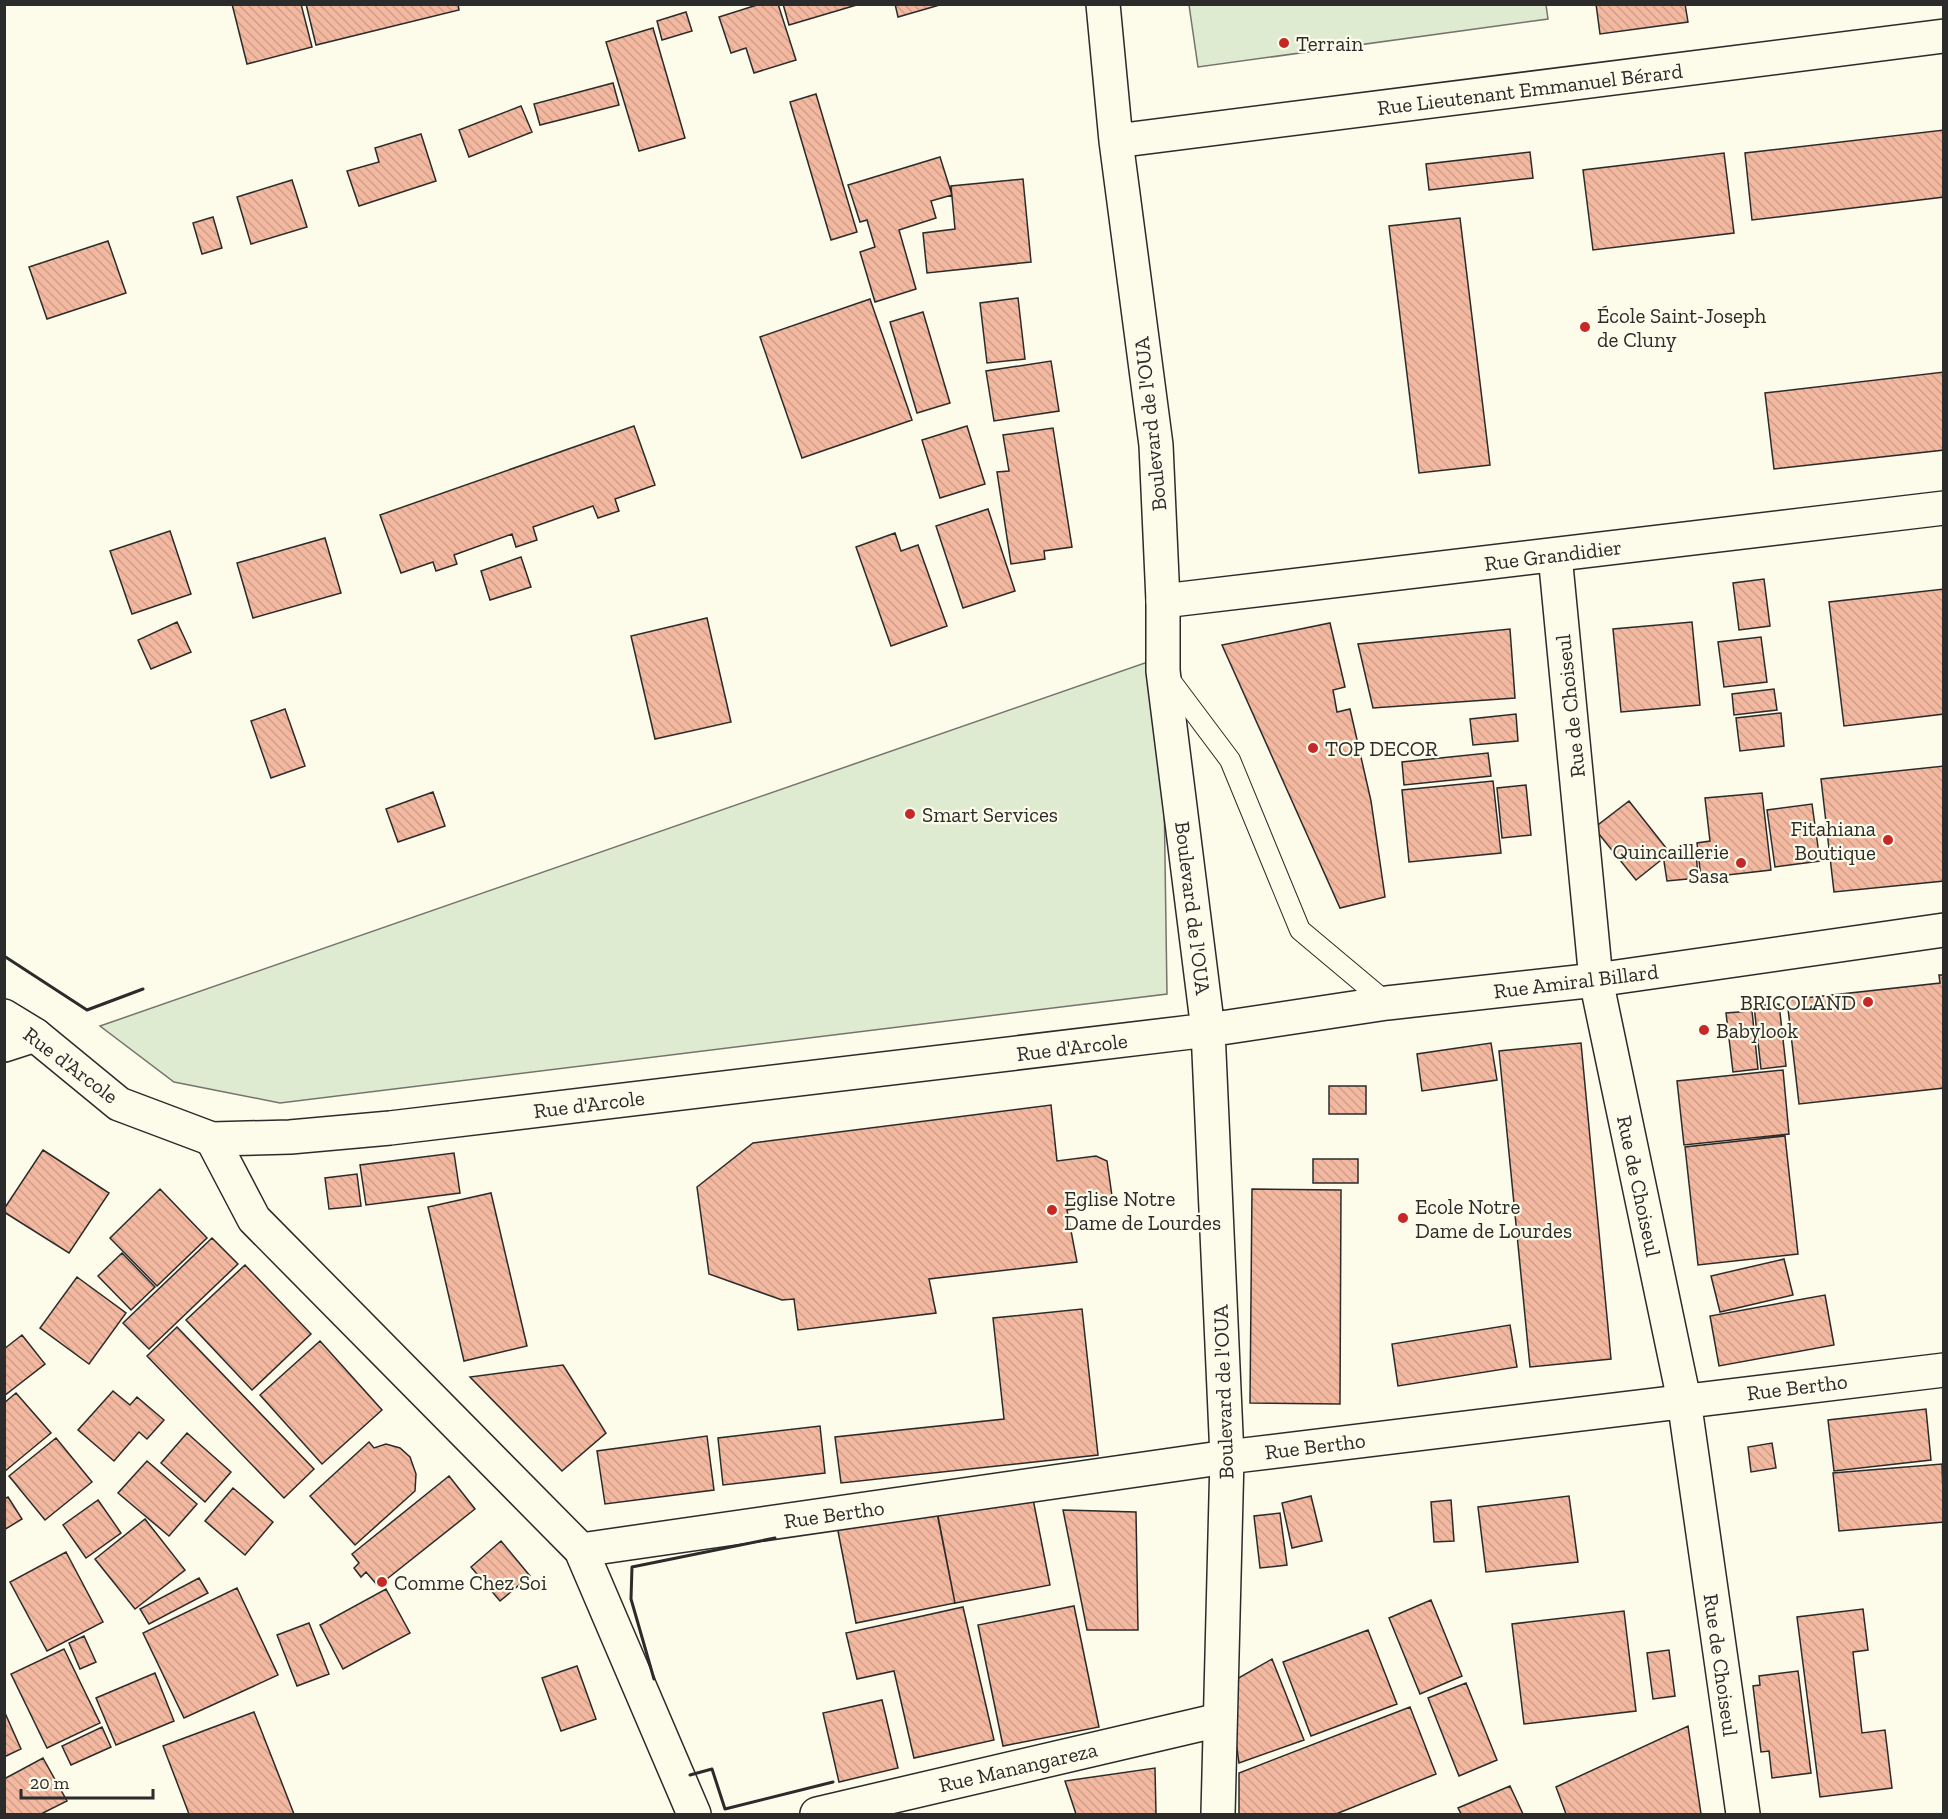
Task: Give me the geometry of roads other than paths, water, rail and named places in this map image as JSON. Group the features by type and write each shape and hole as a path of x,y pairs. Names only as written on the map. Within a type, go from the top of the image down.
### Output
{"street":[{"name":"Boulevard de l'OUA","path":"1103,4 1116,141 1156,445 1163,601 1163,671 1208,1030 1227,1457 1218,1815"},
{"name":"Rue Lieutenant Emmanuel Bérard","path":"1116,141 1944,36"},
{"name":"Rue Grandidier","path":"1163,601 1944,508"},
{"name":"Rue de Choiseul","path":"1555,555 1596,980 1684,1400 1743,1815"},
{"name":"Rue Amiral Billard","path":"1208,1030 1387,1003 1596,980 1944,930"},
{"name":"Rue d'Arcole","path":"4,1016 20,1040 118,1104 212,1139 290,1137 390,1128 1208,1030"},
{"path":"212,1139 254,1219 581,1550 694,1815"},
{"name":"Rue Bertho","path":"581,1550 1227,1457 1944,1370"},
{"name":"Rue Manangareza","path":"817,1815 1219,1720"}],"lane":[{"path":"1163,671 1230,759 1300,930 1387,1003"}],"place":[{"name":"Terrain","path":"1284,43"},
{"name":"École Saint-Joseph de Cluny","path":"1585,327"},
{"name":"TOP DECOR","path":"1313,748"},
{"name":"Smart Services","path":"910,814"},
{"name":"Fitahiana Boutique","path":"1888,840"},
{"name":"Quincaillerie Sasa","path":"1741,863"},
{"name":"BRICOLAND","path":"1868,1002"},
{"name":"Babylook","path":"1704,1030"},
{"name":"Eglise Notre Dame de Lourdes","path":"1052,1210"},
{"name":"Ecole Notre Dame de Lourdes","path":"1403,1218"},
{"name":"Comme Chez Soi","path":"382,1582"}]}
